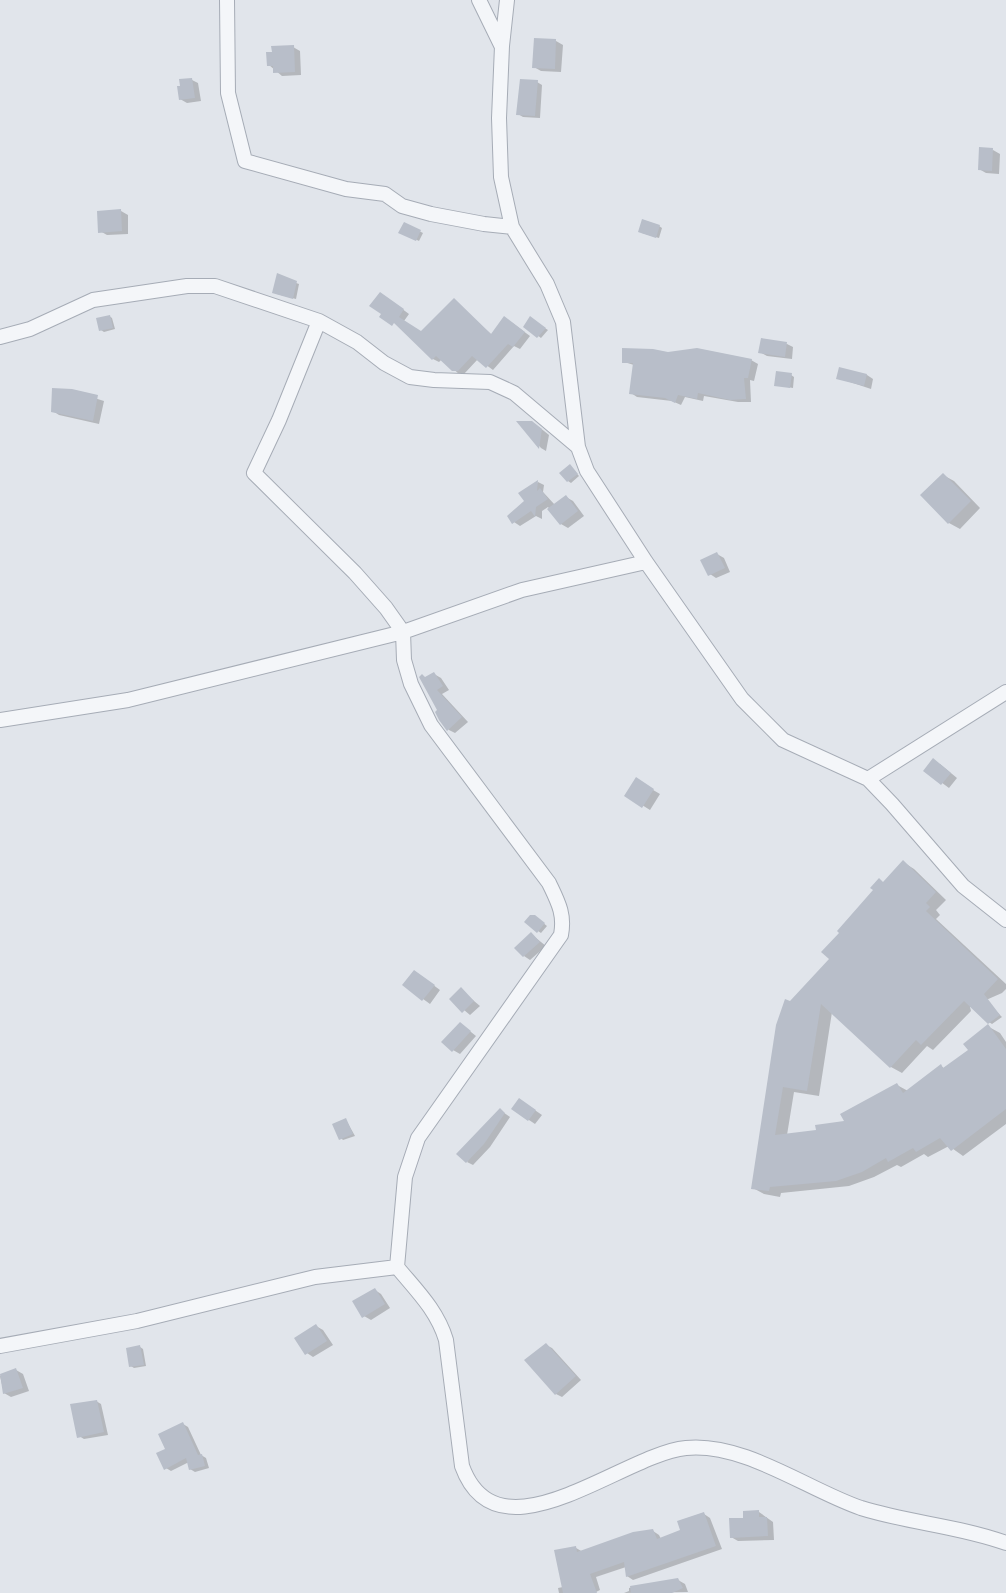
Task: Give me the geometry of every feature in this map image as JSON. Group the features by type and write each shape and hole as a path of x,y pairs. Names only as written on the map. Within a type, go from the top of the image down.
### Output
{"street":[{"path":"227,0 228,93 245,161 346,189 385,194 411,209 512,227"},
{"path":"479,0 502,46"},
{"path":"507,0 499,118 500,177 512,227 547,284 563,322 578,447 587,471 741,699 783,740 868,779 962,886 1006,920"},
{"path":"0,337 30,329 93,300 187,286 215,286 318,321 357,342 384,363 410,377 490,382 514,393 578,447"},
{"path":"318,321 279,420 254,473 355,573 403,632 404,660 411,684 431,725 549,883 564,920 561,935 418,1138 405,1178 397,1267 432,1308 441,1324 446,1340 462,1466 468,1483 479,1496 499,1506 520,1507 549,1502 667,1451 688,1447 734,1454 862,1508 907,1520 943,1525 1006,1543"},
{"path":"0,720 128,700 403,632 522,590 646,562"},
{"path":"868,779 1006,692"},
{"path":"0,1346 137,1321 314,1277 397,1267"}],"building":[{"path":"534,38 556,39 555,69 532,68"},
{"path":"294,45 295,72 273,73 273,66 267,66 266,52 272,52 271,46"},
{"path":"192,78 195,98 179,100 179,79"},
{"path":"520,79 538,80 535,116 516,115"},
{"path":"979,147 993,148 992,171 978,170"},
{"path":"121,209 122,231 98,233 97,211"},
{"path":"642,219 660,225 656,238 638,232"},
{"path":"404,222 421,230 416,241 398,233"},
{"path":"277,273 297,281 293,299 272,293"},
{"path":"380,292 404,309 399,317 421,331 454,298 491,334 504,316 525,332 513,347 508,344 486,368 472,356 458,371 452,371 436,356 432,360 394,323 392,326 379,317 381,314 369,306"},
{"path":"110,315 113,328 99,331 96,318"},
{"path":"530,316 546,328 537,338 523,327"},
{"path":"761,338 787,342 785,357 758,353"},
{"path":"622,348 668,352 697,348 752,359 748,378 744,378 746,399 730,400 698,393 697,399 678,395 675,403 665,398 629,394 633,363 622,363"},
{"path":"839,367 867,374 864,386 836,379"},
{"path":"776,371 792,373 790,388 774,386"},
{"path":"52,388 98,395 93,421 51,412"},
{"path":"516,421 532,421 542,429 539,449"},
{"path":"570,464 578,474 567,482 559,473"},
{"path":"943,473 971,501 948,524 920,495"},
{"path":"538,480 537,491 540,488 548,499 536,507 535,517 531,511 512,524 507,516 524,501 518,493"},
{"path":"566,495 578,511 560,525 547,509"},
{"path":"717,552 725,568 708,576 700,560"},
{"path":"434,672 443,686 437,690 462,717 447,731 419,677"},
{"path":"933,758 951,773 941,785 923,771"},
{"path":"636,777 654,789 642,808 624,796"},
{"path":"903,860 936,892 926,903 930,907 926,911 998,979 984,994 1000,1015 988,1024 1006,1049 1006,1109 951,1151 940,1138 916,1152 913,1148 888,1162 886,1158 862,1172 836,1181 770,1187 769,1191 751,1189 776,1025 785,999 790,1001 829,959 821,952 873,890 870,888 879,878 883,882","holes":["964,1001 988,1024 963,1044 968,1050 943,1068 941,1064 903,1093 897,1083 840,1114 844,1121 815,1125 816,1130 775,1135 783,1087 807,1091 821,1004 890,1068 916,1040 921,1045"]},
{"path":"530,915 535,915 545,923 537,933 524,922"},
{"path":"531,932 540,942 523,957 514,948"},
{"path":"414,970 435,985 422,1001 402,985"},
{"path":"461,987 474,1001 462,1013 449,999"},
{"path":"460,1022 471,1031 452,1052 441,1042"},
{"path":"519,1098 536,1110 528,1121 511,1109"},
{"path":"500,1108 505,1113 484,1144 466,1163 456,1154"},
{"path":"346,1118 353,1134 339,1140 332,1124"},
{"path":"375,1288 385,1304 362,1318 352,1301"},
{"path":"316,1324 327,1341 305,1355 294,1338"},
{"path":"546,1343 576,1376 555,1395 524,1360"},
{"path":"140,1345 144,1365 129,1367 126,1348"},
{"path":"16,1368 23,1388 3,1394 0,1374"},
{"path":"97,1400 104,1432 77,1438 70,1404"},
{"path":"183,1422 198,1455 202,1454 205,1466 189,1470 186,1458 164,1470 156,1453 165,1449 158,1434"},
{"path":"759,1510 759,1517 767,1517 768,1536 730,1538 729,1518 743,1518 743,1511"},
{"path":"704,1512 716,1546 626,1577 624,1562 590,1574 597,1593 563,1593 554,1550 576,1546 577,1552 633,1532 653,1529 657,1539 680,1530 677,1521"},
{"path":"678,1578 683,1588 672,1593 631,1593 630,1586"}]}
